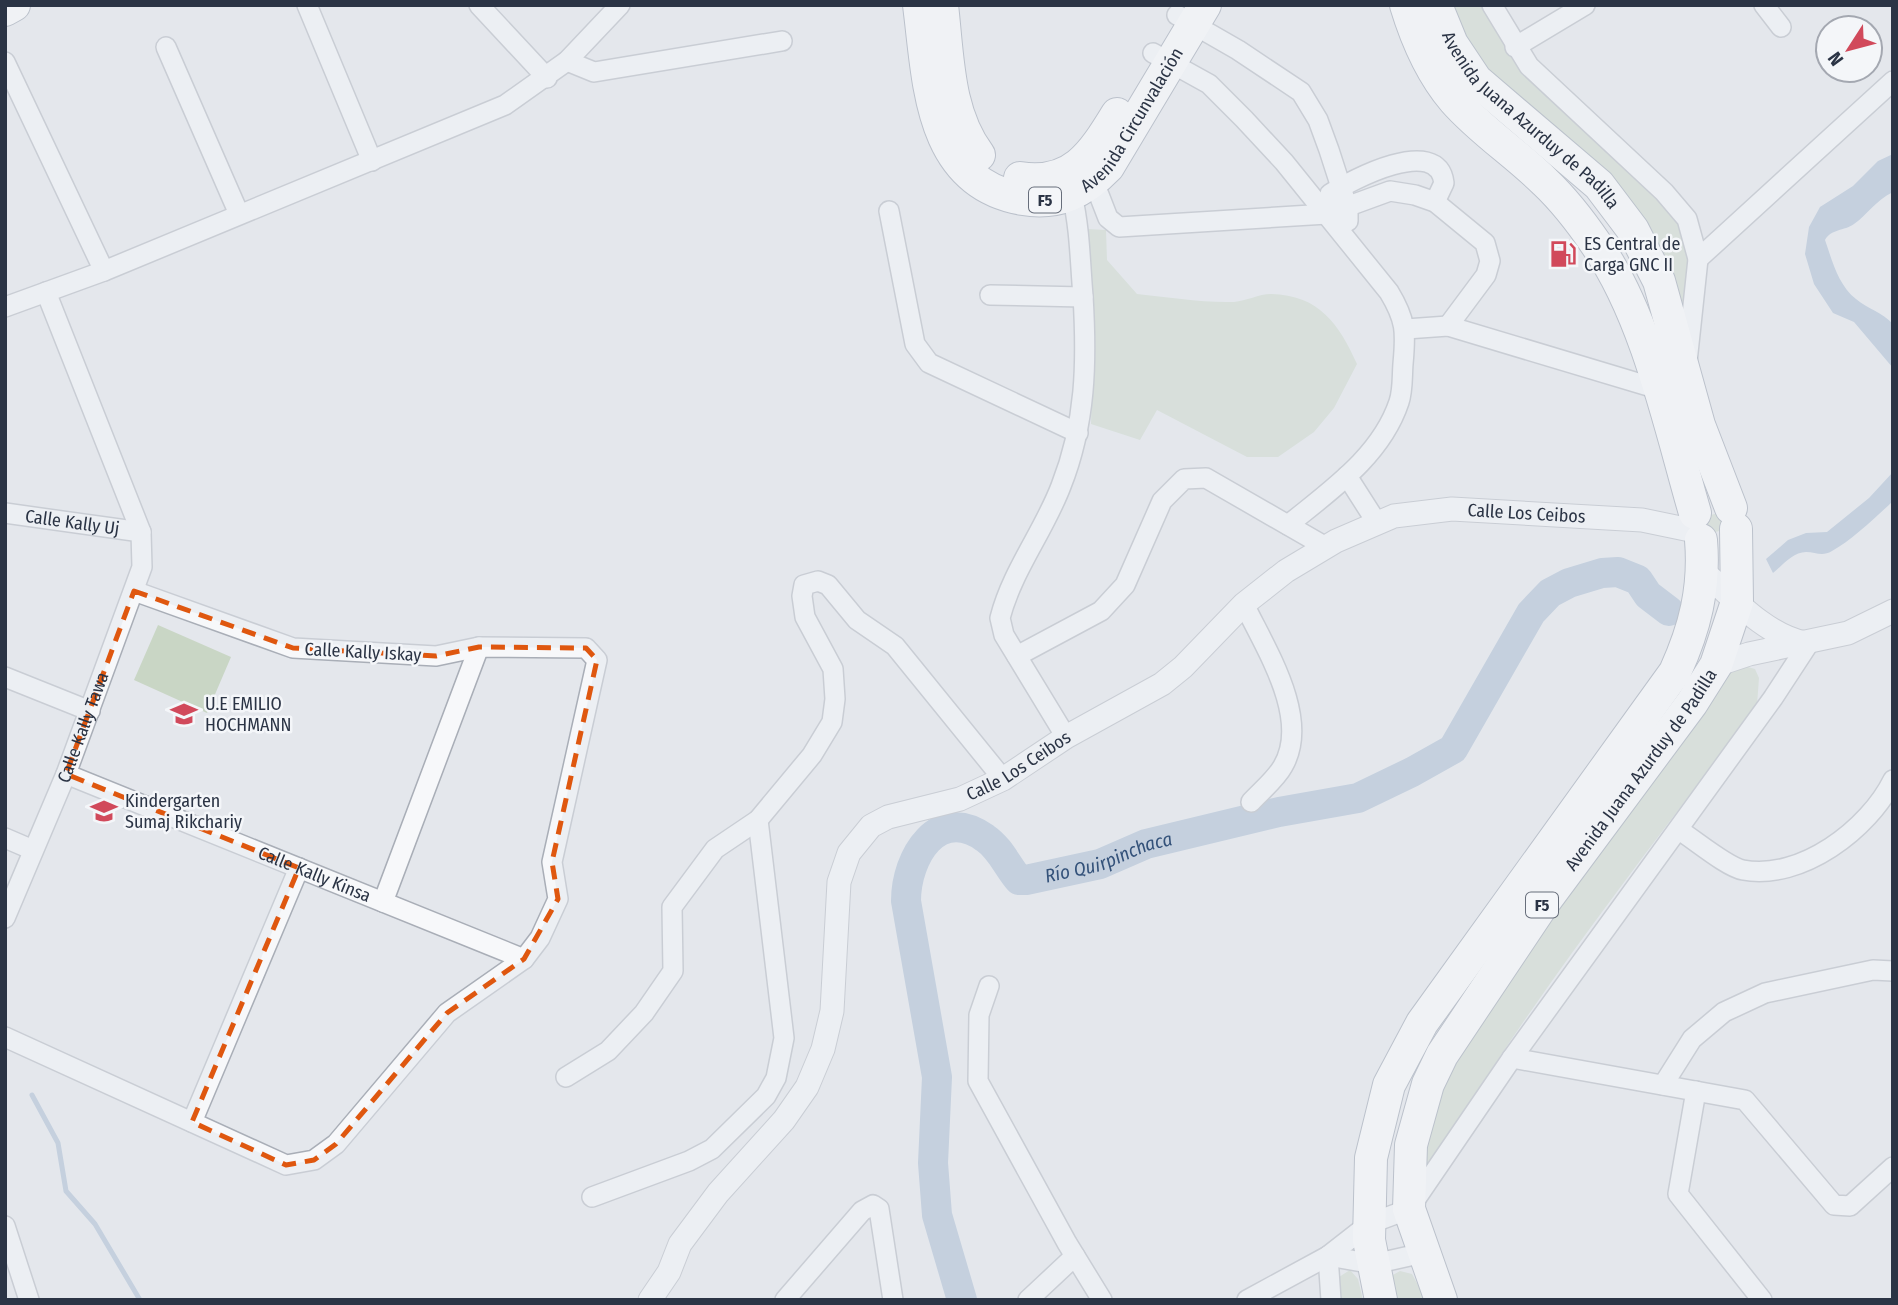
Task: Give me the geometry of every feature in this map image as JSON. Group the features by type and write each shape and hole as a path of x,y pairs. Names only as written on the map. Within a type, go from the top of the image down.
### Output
{"highway":[{"path":"5,10 14,5"},
{"name":"Avenida Circunvalación","path":"919,5 935,116 940,132 960,164 981,184 1013,198 1054,200 1083,188 1125,144 1163,58"},
{"name":"Avenida Circunvalación","path":"942,5 954,103 962,128 988,164 1011,176 1049,179 1081,163 1101,141 1163,58 1190,13"},
{"name":"Avenida Juana Azurduy de Padilla","path":"1406,5 1416,37 1452,99 1494,140 1544,181 1576,216 1601,252 1671,383 1733,519 1737,602 1716,665 1692,703 1545,901 1442,1055 1417,1115 1411,1144 1409,1209 1441,1300"},
{"name":"Avenida Juana Azurduy de Padilla","path":"1381,1300 1369,1224 1371,1158 1378,1120 1405,1052 1422,1023 1675,672 1696,620 1703,570 1671,383 1659,281 1633,230 1599,185 1476,80 1452,44 1436,5"},
{"path":"1696,520 1712,501 1733,519"}],"street":[{"path":"307,5 372,161"},
{"path":"479,5 547,78"},
{"path":"5,307 104,271 505,105 547,78 567,61 620,5"},
{"path":"1406,329 1448,326 1671,383 1698,259 1687,219 1664,192 1529,66 1515,47 1492,5"},
{"path":"1515,47 1585,5"},
{"path":"1764,5 1781,27"},
{"path":"1190,13 1238,50 1301,92 1318,120 1348,209 1348,239"},
{"path":"567,61 594,72 782,41"},
{"path":"166,47 239,214"},
{"path":"1163,58 1218,93 1284,162 1389,292 1406,329 1400,400 1380,441 1348,476 1288,525"},
{"path":"5,62 104,271"},
{"path":"1698,259 1893,81"},
{"path":"1322,208 1340,187 1394,163 1409,160 1430,164 1440,172 1444,183 1435,202"},
{"path":"1083,188 1119,227 1301,216 1322,208 1348,209 1390,191 1435,202 1485,243 1490,261 1486,275 1448,326"},
{"path":"1066,737 1004,635 1000,618 1003,606 1061,486 1078,433 1086,383 1079,227 1083,188"},
{"path":"889,211 915,344 929,363 1078,433"},
{"name":"Calle Kally Tawa","path":"5,918 66,774 142,567 141,532 46,292"},
{"path":"990,295 1083,297"},
{"path":"1348,476 1377,523"},
{"path":"1017,656 1101,611 1125,586 1162,501 1184,479 1206,478 1326,547"},
{"name":"Calle Los Ceibos","path":"650,1300 669,1272 687,1234 718,1193 784,1120 807,1087 822,1049 832,1011 836,898 843,867 853,846 871,826 888,817 960,799 1003,779 1066,737 1162,684 1183,667 1244,604 1286,571 1326,547 1394,516 1452,509 1642,520 1696,520"},
{"name":"Calle Kally Uj","path":"5,513 141,532"},
{"name":"Calle Los Ceibos","path":"1642,520 1696,520"},
{"path":"1703,570 1737,602 1792,640 1809,643"},
{"path":"566,1077 608,1051 644,1013 673,971 672,907 715,849 758,820 812,755 832,722 835,699 833,669 805,617 802,596 804,585 818,582 828,585 857,620 895,646 1003,779"},
{"name":"Calle Kally Iskay","path":"134,591 293,648 436,656 479,647 586,648 597,660 552,862 558,899 540,938 524,958"},
{"path":"1244,604 1275,667 1291,713 1293,738 1282,768 1251,802"},
{"path":"1716,665 1749,654 1848,633 1893,611"},
{"path":"1247,1300 1328,1255 1369,1224 1409,1209 1512,1058 1679,830 1809,643"},
{"path":"383,902 479,647"},
{"path":"5,677 90,711"},
{"name":"Calle Kally Kinsa","path":"66,774 524,958"},
{"path":"1679,830 1741,870 1760,871 1795,866 1847,837 1882,803 1893,780"},
{"path":"592,1198 689,1161 712,1149 766,1096 776,1078 784,1038 758,820"},
{"path":"5,838 33,850"},
{"path":"192,1122 299,868"},
{"path":"1873,970 1893,957"},
{"path":"5,1037 286,1165 314,1160 336,1144 447,1013 524,958"},
{"path":"1663,1085 1692,1039 1724,1012 1765,993 1873,970 1893,971"},
{"path":"989,986 979,1015 978,1081 1102,1300"},
{"path":"1512,1058 1745,1100 1834,1205 1850,1206 1893,1167"},
{"path":"1696,1091 1678,1194 1762,1300"},
{"path":"785,1300 862,1211 873,1205 879,1209 893,1300"},
{"path":"5,1226 29,1300"},
{"path":"1328,1255 1374,1264 1423,1253"},
{"path":"1328,1255 1331,1300"},
{"path":"1028,1300 1075,1256"}],"highlighted area":[{"path":"134,591 293,648 436,656 479,647 586,648 597,660 552,862 558,899 524,959 447,1013 336,1144 314,1160 286,1165 192,1122 299,868 66,774"}],"green space":[{"path":"1450,5 1485,5 1595,134 1681,224 1689,244 1687,327 1663,254 1640,213 1617,187 1529,111 1492,74 1462,31"},
{"path":"1087,229 1106,230 1107,260 1137,294 1222,302 1271,294 1288,296 1315,306 1343,336 1357,364 1334,408 1314,432 1278,457 1247,457 1157,410 1140,440 1091,424"},
{"path":"1715,514 1721,517 1724,523 1721,529 1715,532 1709,529 1706,523 1709,517"},
{"path":"158,625 231,657 207,713 134,680"},
{"path":"1741,665 1755,669 1759,678 1757,705 1538,1001 1496,1062 1419,1188 1421,1161 1446,1066 1727,670"},
{"path":"1350,1270 1358,1279 1363,1300 1338,1300 1339,1277"},
{"path":"1400,1271 1412,1274 1426,1300 1390,1300 1391,1276"}],"water":[{"path":"1893,154 1893,192 1854,224 1831,234 1825,240 1836,272 1845,287 1861,302 1893,324 1893,368 1854,322 1833,313 1814,284 1805,254 1809,227 1820,207 1853,186 1878,161"},
{"path":"1893,472 1893,501 1864,528 1832,551 1825,554 1797,554 1773,573 1766,559 1788,540 1806,533 1827,532 1869,498"}],"waterway":[{"name":"Río Quirpinchaca","path":"962,1300 937,1215 933,1163 937,1077 906,901 912,868 928,840 939,831 953,827 968,829 991,842 1019,880 1026,880 1100,864 1146,844 1279,812 1358,798 1453,749 1531,613 1550,593 1569,583 1602,573 1618,572 1638,580 1648,595 1669,611"},
{"path":"32,1095 58,1143 66,1191 95,1224 140,1300"}],"place":[{"name":"ES Central de Carga GNC II","path":"1563,254"},
{"name":"U.E EMILIO HOCHMANN","path":"184,714"},
{"name":"Kindergarten Sumaj Rikchariy","path":"104,811"}]}
